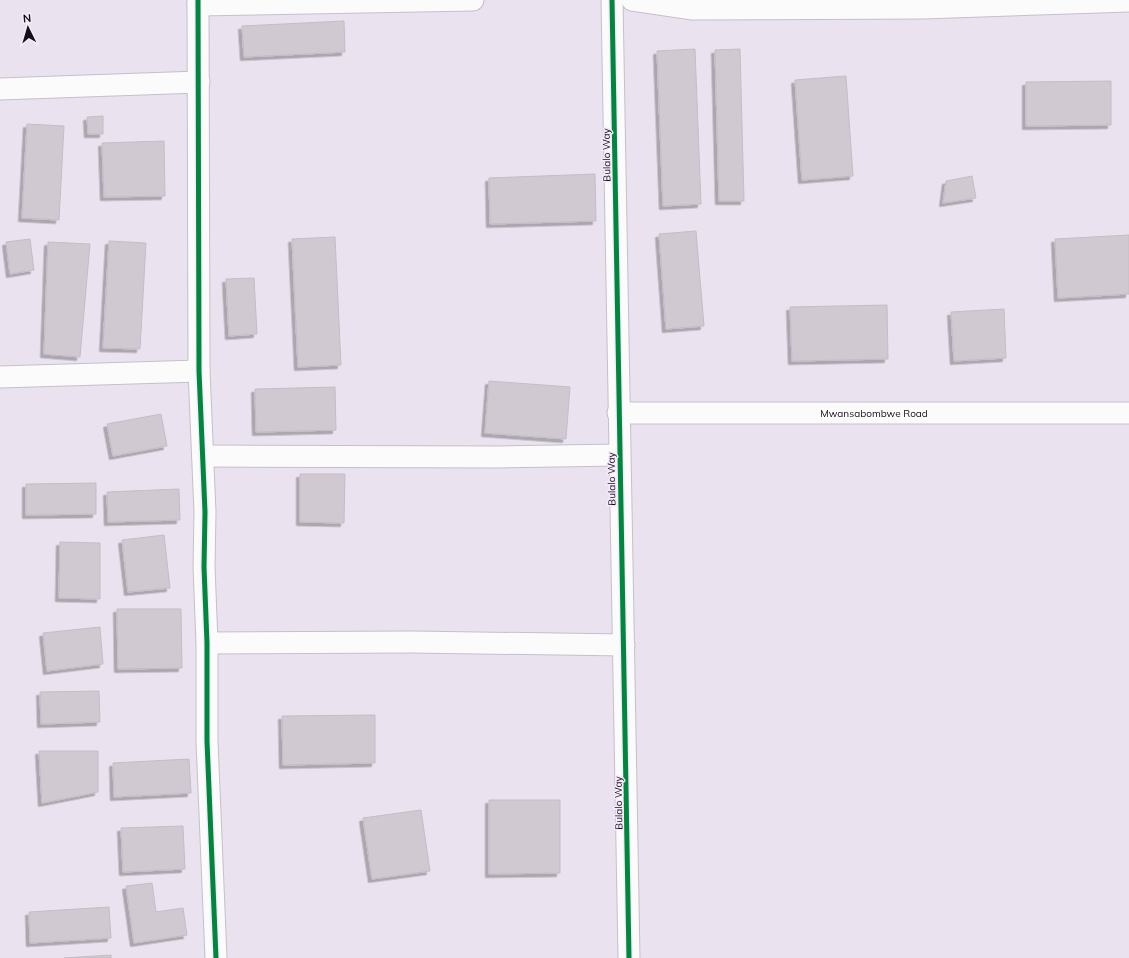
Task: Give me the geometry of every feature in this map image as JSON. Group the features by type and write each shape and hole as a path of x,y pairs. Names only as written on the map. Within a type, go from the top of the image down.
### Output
{"street":[{"path":"216,958 206,741 207,643 203,456 199,371 198,3 473,0"},
{"name":"Bulalo Way","path":"612,0 618,413 624,646 629,958"},
{"path":"632,0 693,9 923,8 1129,1"},
{"path":"0,89 199,82"},
{"path":"0,377 199,371"},
{"name":"Mwansabombwe Road","path":"618,413 1129,413"},
{"path":"203,456 499,457 620,455"},
{"path":"207,643 412,642 624,646"}],"building":[{"path":"344,21 345,52 244,57 242,26"},
{"path":"695,49 701,204 663,206 657,51"},
{"path":"740,49 744,201 719,201 715,50"},
{"path":"846,76 853,176 802,180 795,80"},
{"path":"1111,81 1111,125 1026,126 1026,82"},
{"path":"103,116 103,134 88,134 87,117"},
{"path":"27,124 64,126 59,220 22,218"},
{"path":"164,141 165,196 104,197 102,143"},
{"path":"595,174 596,221 490,224 489,178"},
{"path":"972,176 976,198 943,203 946,181"},
{"path":"696,231 704,326 666,329 659,234"},
{"path":"1129,235 1129,294 1058,298 1055,239"},
{"path":"335,237 341,365 298,367 292,239"},
{"path":"30,239 34,270 10,274 6,242"},
{"path":"109,241 146,243 140,349 103,348"},
{"path":"48,242 90,244 80,357 44,354"},
{"path":"254,278 257,334 229,336 226,279"},
{"path":"887,305 888,359 792,361 790,307"},
{"path":"1004,309 1006,358 954,361 951,312"},
{"path":"489,381 570,387 566,439 485,433"},
{"path":"335,387 336,430 256,432 255,389"},
{"path":"161,414 167,446 113,456 107,424"},
{"path":"300,474 345,474 344,523 300,522"},
{"path":"96,483 96,514 26,515 26,484"},
{"path":"179,489 180,520 108,522 107,492"},
{"path":"164,535 170,588 128,592 122,540"},
{"path":"60,542 100,543 100,599 59,598"},
{"path":"117,609 181,609 182,668 118,669"},
{"path":"100,627 103,664 47,671 43,633"},
{"path":"99,691 100,722 41,724 40,692"},
{"path":"375,715 375,763 283,765 282,716"},
{"path":"39,751 98,751 98,792 42,803"},
{"path":"189,759 191,793 114,797 113,763"},
{"path":"489,800 560,800 560,873 489,874"},
{"path":"421,810 430,871 372,879 363,818"},
{"path":"183,826 185,869 123,872 121,828"},
{"path":"152,883 156,912 183,908 187,935 134,943 126,886"},
{"path":"109,907 111,938 30,943 29,912"},
{"path":"111,955 111,958 64,958"}],"cycle path":[{"path":"198,0 199,371 205,512 204,567 207,643 207,741 216,958"},
{"path":"612,0 629,958"}]}
